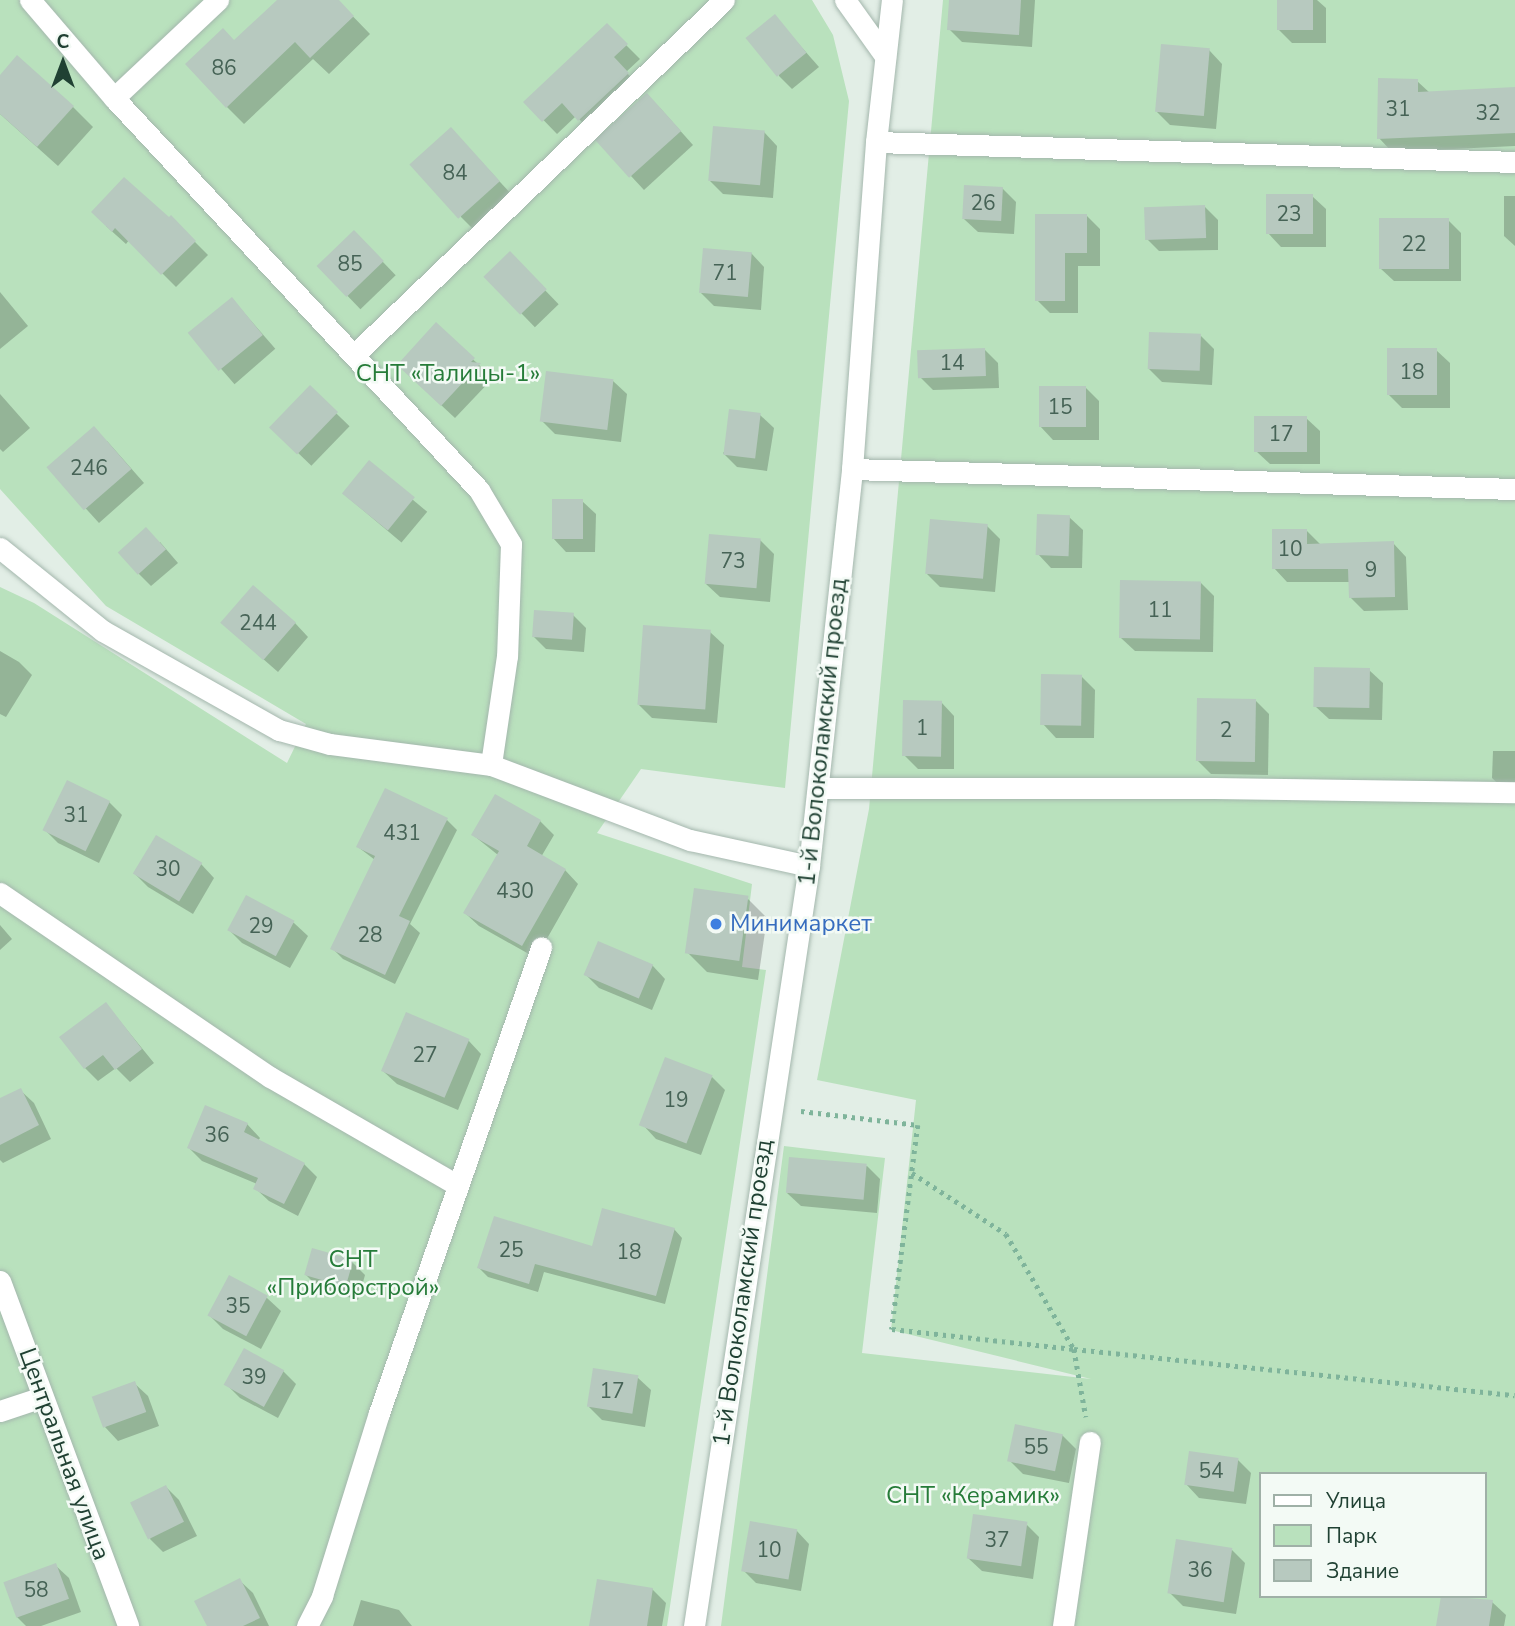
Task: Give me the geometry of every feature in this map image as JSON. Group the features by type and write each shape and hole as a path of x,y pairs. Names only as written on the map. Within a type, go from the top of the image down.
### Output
{"street":[{"path":"30,0 114,98 479,490 511,544 507,656 491,765"},
{"path":"114,98 218,0"},
{"path":"355,354 724,0"},
{"path":"845,0 885,56"},
{"name":"1-й Волоколамский проезд","path":"694,1626 809,866 852,469 876,142 892,0"},
{"path":"876,142 1515,162"},
{"path":"852,469 1515,489"},
{"path":"0,548 103,631 279,730 330,744 491,765 690,840 809,866"},
{"path":"818,788 1214,788 1515,792"},
{"path":"0,893 270,1077 457,1185"},
{"path":"307,1626 322,1596 379,1413 541,947"},
{"name":"Центральная улица","path":"0,1281 128,1626"},
{"path":"0,1411 42,1396"},
{"path":"1063,1626 1090,1442"}],"path":[{"path":"771,1107 918,1125 891,1329 1515,1395"},
{"path":"912,1173 1006,1234 1074,1349 1090,1442"}],"green space":[{"path":"0,0 812,0 833,35 849,101 785,788 641,769 597,833 752,884 742,967 766,970 667,1626 0,1626 0,587 34,603 287,763 306,724 106,606 0,489"},
{"name":"СНТ «Керамик»","path":"943,0 1515,0 1515,1626 721,1626 784,1146 885,1158 862,1353 1091,1379 891,1330 916,1100 817,1080 869,809"}],"building":[{"path":"277,0 339,0 354,16 310,58 295,42 226,108 185,64 223,28 234,40"},
{"path":"949,0 1021,0 1019,35 947,30"},
{"path":"1277,0 1313,0 1313,30 1277,30"},
{"path":"775,14 806,53 777,77 745,38"},
{"path":"607,23 628,44 614,57 629,73 578,121 562,103 542,122 523,102"},
{"path":"1161,44 1210,48 1204,116 1155,112"},
{"path":"17,55 74,106 37,147 0,114 0,75"},
{"path":"1378,78 1418,79 1418,92 1515,87 1515,133 1377,139"},
{"path":"647,93 681,131 629,178 595,140"},
{"path":"713,126 765,131 760,185 708,181"},
{"path":"451,127 500,181 458,219 409,164"},
{"path":"124,177 169,217 171,215 196,241 161,275 115,228 112,232 91,212"},
{"path":"964,185 1003,187 1001,221 962,219"},
{"path":"1266,194 1313,194 1313,234 1266,234"},
{"path":"1205,205 1206,238 1145,240 1144,207"},
{"path":"1035,214 1087,214 1087,253 1065,253 1065,301 1035,301"},
{"path":"1379,218 1449,218 1449,269 1379,269"},
{"path":"354,230 384,261 346,297 317,266"},
{"path":"703,248 752,252 748,297 699,293"},
{"path":"510,251 547,289 520,315 483,277"},
{"path":"232,297 263,335 219,371 188,333"},
{"path":"436,322 475,358 471,362 481,363 441,406 397,365"},
{"path":"1149,332 1201,334 1200,371 1148,369"},
{"path":"985,348 986,376 918,378 917,350"},
{"path":"1387,348 1437,348 1437,395 1387,395"},
{"path":"546,371 613,379 607,430 540,422"},
{"path":"310,385 338,412 297,455 269,427"},
{"path":"1039,386 1086,386 1086,427 1039,427"},
{"path":"729,409 761,413 755,459 723,455"},
{"path":"1254,416 1307,416 1307,452 1254,452"},
{"path":"94,426 131,469 84,510 46,467"},
{"path":"369,460 415,497 388,531 342,493"},
{"path":"552,499 583,499 583,539 552,539"},
{"path":"1037,514 1070,515 1069,556 1036,555"},
{"path":"930,519 988,524 983,579 925,574"},
{"path":"146,527 166,549 138,575 118,552"},
{"path":"1272,529 1307,529 1307,544 1394,541 1395,597 1349,598 1348,569 1272,569"},
{"path":"709,534 761,539 756,588 705,584"},
{"path":"1120,580 1201,581 1200,639 1119,638"},
{"path":"253,585 296,622 263,660 220,623"},
{"path":"534,610 574,613 572,640 532,637"},
{"path":"643,625 711,630 705,710 637,705"},
{"path":"1314,667 1370,668 1369,708 1313,707"},
{"path":"1041,674 1082,675 1081,726 1040,725"},
{"path":"1197,698 1256,699 1255,762 1196,761"},
{"path":"903,700 942,701 941,757 902,756"},
{"path":"67,780 110,801 86,851 42,830"},
{"path":"385,788 448,818 399,916 410,921 385,975 330,949 375,856 356,847"},
{"path":"495,794 541,820 527,846 566,869 522,946 463,913 499,851 471,835"},
{"path":"156,835 202,863 179,901 133,874"},
{"name":"Минимаркет","path":"694,888 748,896 739,961 685,953"},
{"path":"246,895 295,921 276,956 227,930"},
{"path":"598,941 653,964 639,999 584,975"},
{"path":"106,1002 142,1049 115,1070 103,1055 84,1069 59,1037"},
{"path":"406,1012 470,1039 445,1098 381,1071"},
{"path":"665,1057 713,1075 686,1143 639,1125"},
{"path":"21,1088 39,1125 0,1145 0,1098"},
{"path":"205,1105 248,1123 244,1132 305,1163 284,1204 253,1189 258,1178 187,1148"},
{"path":"789,1157 867,1164 864,1200 786,1193"},
{"path":"602,1208 675,1228 656,1296 535,1264 529,1284 477,1268 494,1216 592,1246"},
{"path":"312,1248 353,1260 346,1287 304,1275"},
{"path":"229,1275 268,1296 246,1336 207,1316"},
{"path":"244,1348 284,1370 264,1407 224,1385"},
{"path":"593,1368 638,1375 632,1414 587,1407"},
{"path":"135,1381 146,1412 103,1428 92,1397"},
{"path":"1015,1424 1063,1434 1055,1471 1007,1461"},
{"path":"1189,1451 1239,1458 1234,1492 1184,1485"},
{"path":"166,1485 184,1522 148,1539 130,1503"},
{"path":"973,1514 1027,1522 1021,1566 967,1559"},
{"path":"750,1521 797,1529 788,1580 741,1571"},
{"path":"1176,1539 1232,1548 1224,1602 1167,1593"},
{"path":"56,1563 69,1599 16,1618 3,1582"},
{"path":"240,1578 260,1618 243,1626 207,1626 194,1601"},
{"path":"597,1579 653,1588 647,1626 589,1626"},
{"path":"1441,1598 1493,1600 1489,1626 1436,1626"}],"place":[{"name":"Минимаркет","path":"716,924"}],"park label":[{"name":"СНТ «Талицы-1»","path":"448,374"},
{"name":"СНТ «Приборстрой»","path":"353,1274"}]}
